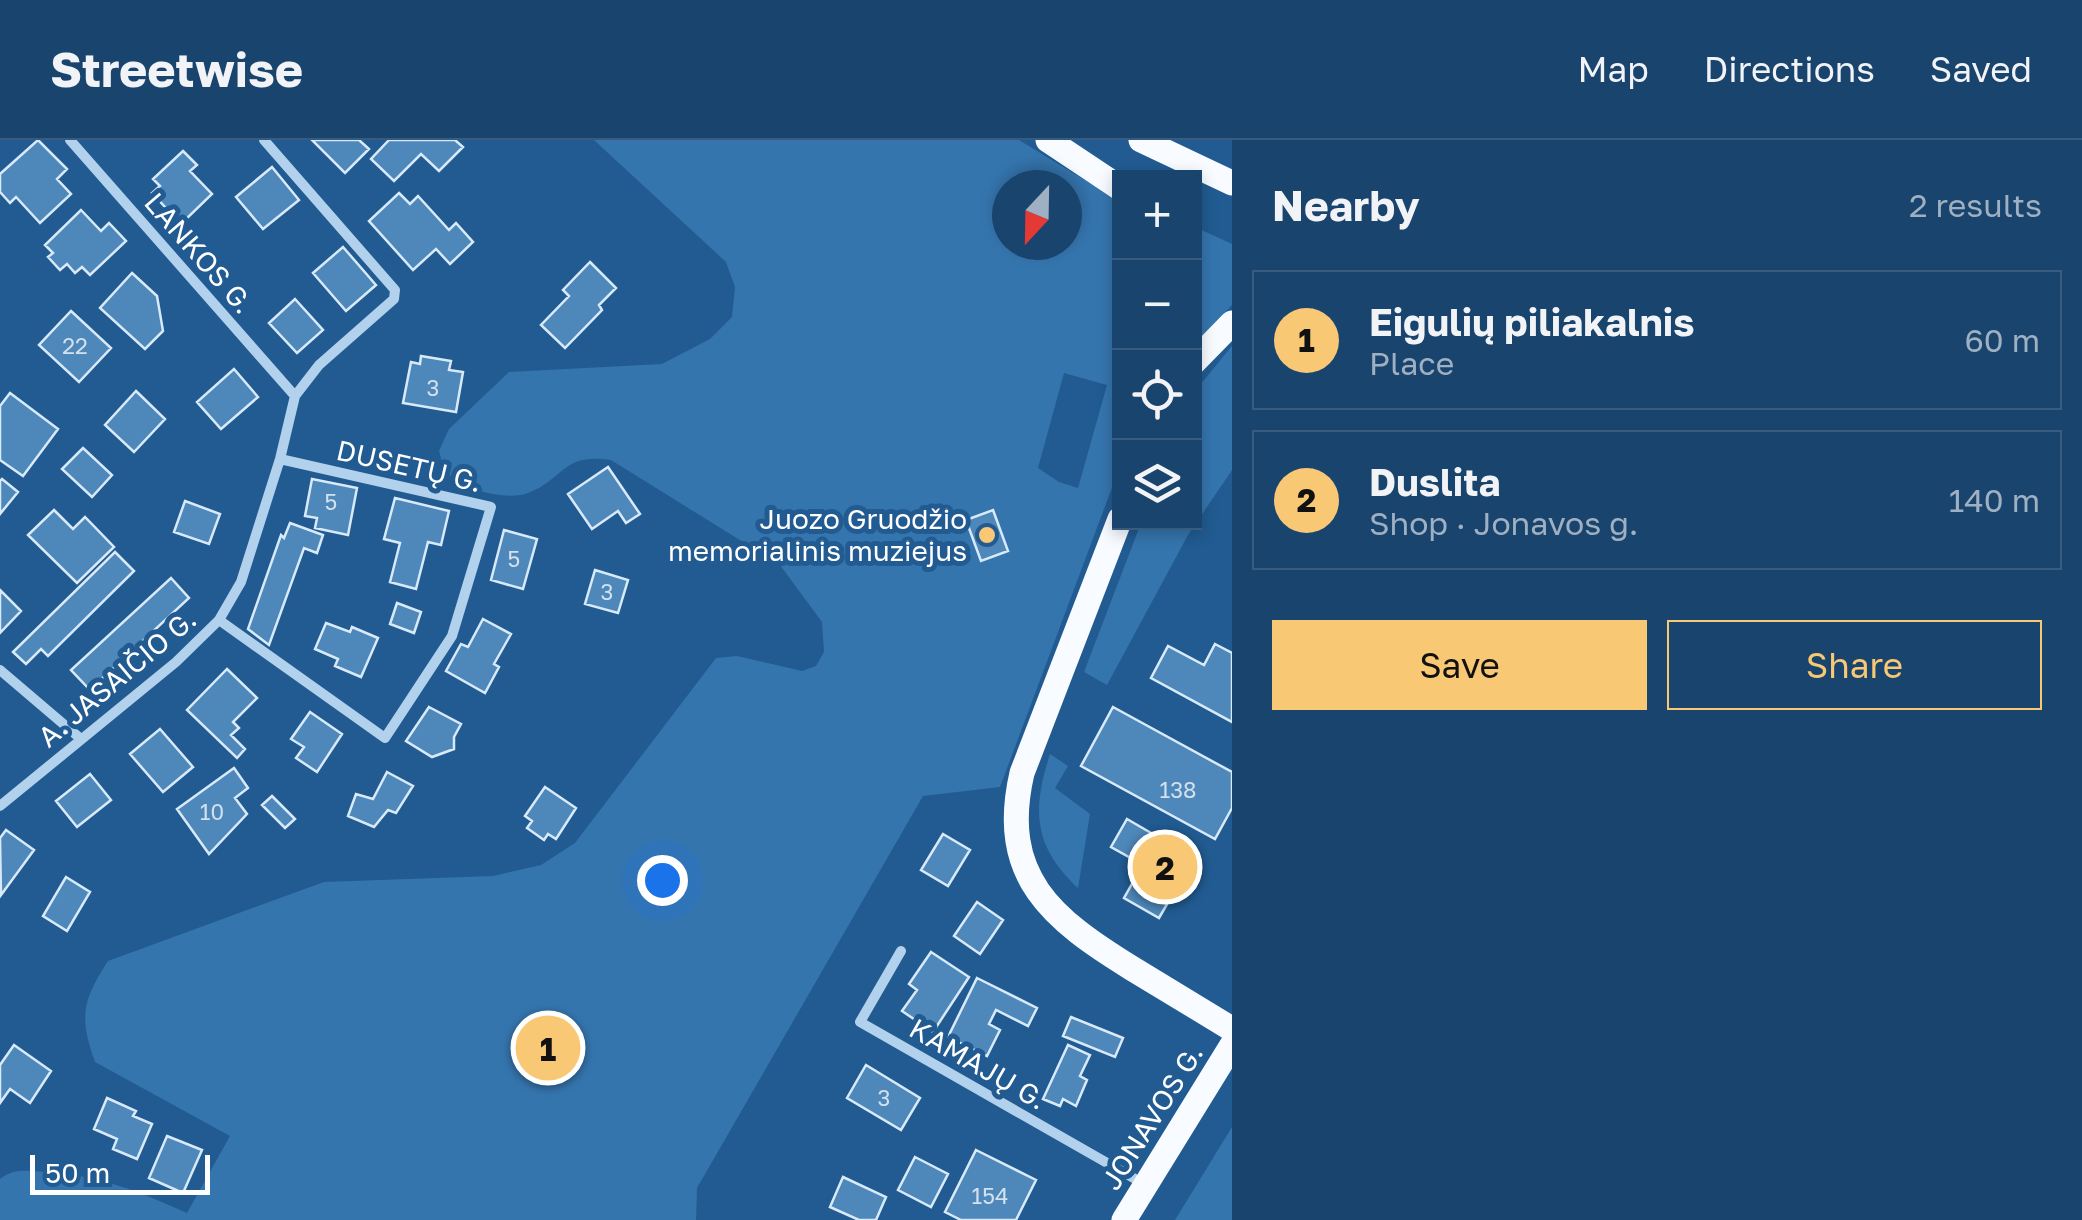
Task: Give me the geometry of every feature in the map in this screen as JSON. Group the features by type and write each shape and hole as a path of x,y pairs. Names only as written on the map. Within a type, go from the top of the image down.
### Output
{"main road":[{"path":"1048,140 1112,183"},
{"path":"1140,140 1232,183"},
{"path":"1202,354 1232,323"},
{"path":"1116,530 1022,773 1015,825 1021,856 1030,879 1056,916 1107,953 1232,1029"},
{"name":"JONAVOS G.","path":"1124,1220 1232,1045"}],"street":[{"name":"LANKOS G.","path":"70,140 295,396"},
{"path":"264,140 395,290 389,306 320,365 295,396"},
{"name":"A. JASAIČIO G.","path":"0,806 176,662 219,620 240,582 280,459 295,396"},
{"name":"DUSETŲ G.","path":"219,620 385,738 452,636 490,507 280,459"},
{"path":"0,670 81,740"},
{"name":"KAMAJŲ G.","path":"901,951 860,1022 1146,1185"}],"shaded area":[{"path":"594,140 1019,140 1068,170 992,170 992,260 1082,260 1082,178 1112,197 1112,488 1000,787 923,796 697,1188 696,1220 0,1220 0,1179 21,1171 101,1181 187,1213 230,1136 95,1062 86,1010 93,987 108,961 324,882 493,876 541,865 575,843 716,658 737,656 802,671 816,666 824,652 822,622 780,565 611,460 582,460 528,493 509,496 474,489 454,479 446,471 439,451 449,429 509,372 662,364 710,339 732,317 735,287 726,262","holes":["1064,373 1107,385 1078,488 1059,482 1038,468"]},
{"path":"1202,230 1232,244 1232,305 1202,337"},
{"path":"1232,346 1232,470 1202,514 1202,440 1202,382"},
{"path":"1138,530 1191,530 1107,685 1084,672"},
{"path":"1050,754 1068,766 1055,788 1090,814 1078,888 1052,857 1040,826 1040,793"},
{"path":"1232,1127 1232,1220 1175,1220"}],"building":[{"path":"38,140 67,169 57,179 71,194 40,223 16,197 10,203 0,192 0,174"},
{"path":"312,140 359,140 369,149 345,173"},
{"path":"389,140 455,140 463,147 439,171 421,154 394,181 371,159"},
{"path":"183,151 197,165 190,171 212,194 181,224 152,193 160,186 153,179"},
{"path":"272,167 299,200 263,229 236,197"},
{"path":"399,193 410,204 418,196 449,230 456,223 473,242 450,264 436,249 413,270 369,221"},
{"path":"81,210 101,231 109,223 126,241 90,275 82,267 75,273 67,264 60,270 48,257 53,253 45,245"},
{"path":"343,247 376,285 346,311 313,273"},
{"path":"590,262 616,288 599,305 602,310 565,348 541,325 569,296 563,290"},
{"path":"132,273 157,296 163,331 145,349 100,308"},
{"path":"295,299 323,330 297,353 269,323"},
{"path":"71,311 111,348 79,382 39,345"},
{"path":"421,356 451,361 449,370 463,372 456,412 403,403 411,362 420,364"},
{"path":"234,369 258,397 221,429 197,402"},
{"path":"136,391 165,419 134,452 105,425"},
{"path":"10,393 58,429 23,476 0,460 0,406"},
{"path":"83,448 112,475 92,497 62,469"},
{"path":"608,467 640,514 626,523 618,511 592,529 568,494"},
{"path":"312,479 357,488 348,535 315,528 317,518 305,516"},
{"path":"0,481 18,492 0,514"},
{"path":"395,498 449,511 441,545 428,542 416,589 390,582 400,543 384,539"},
{"path":"185,501 220,514 209,544 174,532"},
{"path":"54,510 73,529 85,517 114,547 77,583 28,535"},
{"name":"Juozo Gruodžio memorialinis muziejus","path":"993,510 1008,551 981,561 966,520"},
{"path":"290,523 323,535 317,553 304,548 269,645 248,629 281,535 284,538"},
{"path":"504,530 537,539 523,589 491,580"},
{"path":"115,552 134,571 48,656 41,649 26,664 13,652"},
{"path":"595,570 628,580 618,613 585,604"},
{"path":"171,578 189,598 90,690 71,670"},
{"path":"0,590 21,611 0,633"},
{"path":"397,603 421,612 414,633 390,624"},
{"path":"483,619 511,634 494,664 499,667 485,693 446,671 461,644 468,647"},
{"path":"326,623 350,632 352,627 378,638 361,677 335,666 338,659 315,649"},
{"path":"1215,644 1232,653 1232,722 1151,678 1168,646 1204,665"},
{"path":"227,669 257,698 233,722 239,728 231,735 245,749 237,758 187,710"},
{"path":"429,707 461,724 454,737 454,749 432,757 406,741"},
{"path":"1113,707 1232,772 1232,808 1215,839 1081,766"},
{"path":"310,712 342,734 317,772 296,758 304,747 291,739"},
{"path":"160,729 193,767 163,792 130,754"},
{"path":"234,768 248,788 235,798 247,814 209,854 177,809"},
{"path":"387,772 413,786 396,813 388,810 374,827 348,816 356,794 373,799"},
{"path":"90,774 111,800 77,827 56,801"},
{"path":"545,787 576,808 556,839 548,834 544,840 527,828 532,821 525,816"},
{"path":"272,796 295,819 285,828 262,805"},
{"path":"1127,819 1194,858 1159,918 1124,898 1133,882 1130,875 1143,865 1111,847"},
{"path":"6,830 34,850 1,895 0,838"},
{"path":"943,834 970,850 948,886 921,870"},
{"path":"66,877 90,892 67,931 43,916"},
{"path":"977,902 1003,920 980,954 954,936"},
{"path":"931,952 969,977 933,1032 902,1011 917,990 909,984"},
{"path":"977,978 1037,1008 1028,1026 996,1010 989,1024 1000,1030 987,1056 948,1037"},
{"path":"1071,1017 1123,1038 1115,1057 1063,1036"},
{"path":"14,1045 51,1071 30,1103 10,1089 0,1103 0,1065"},
{"path":"1068,1045 1090,1055 1080,1076 1087,1080 1076,1106 1063,1099 1060,1106 1043,1099"},
{"path":"866,1065 920,1098 901,1130 847,1098"},
{"path":"107,1098 136,1111 133,1116 152,1124 137,1159 113,1149 117,1139 94,1129"},
{"path":"167,1136 202,1150 183,1193 149,1178"},
{"path":"976,1150 1036,1180 1016,1220 961,1220 945,1212"},
{"path":"915,1157 948,1174 931,1207 898,1190"},
{"path":"843,1177 886,1197 876,1220 859,1220 830,1207"}],"place":[{"name":"Juozo Gruodžio memorialinis muziejus","path":"987,535"},
{"name":"Duslita","path":"1165,867"},
{"name":"Eigulių piliakalnis","path":"548,1048"}]}
